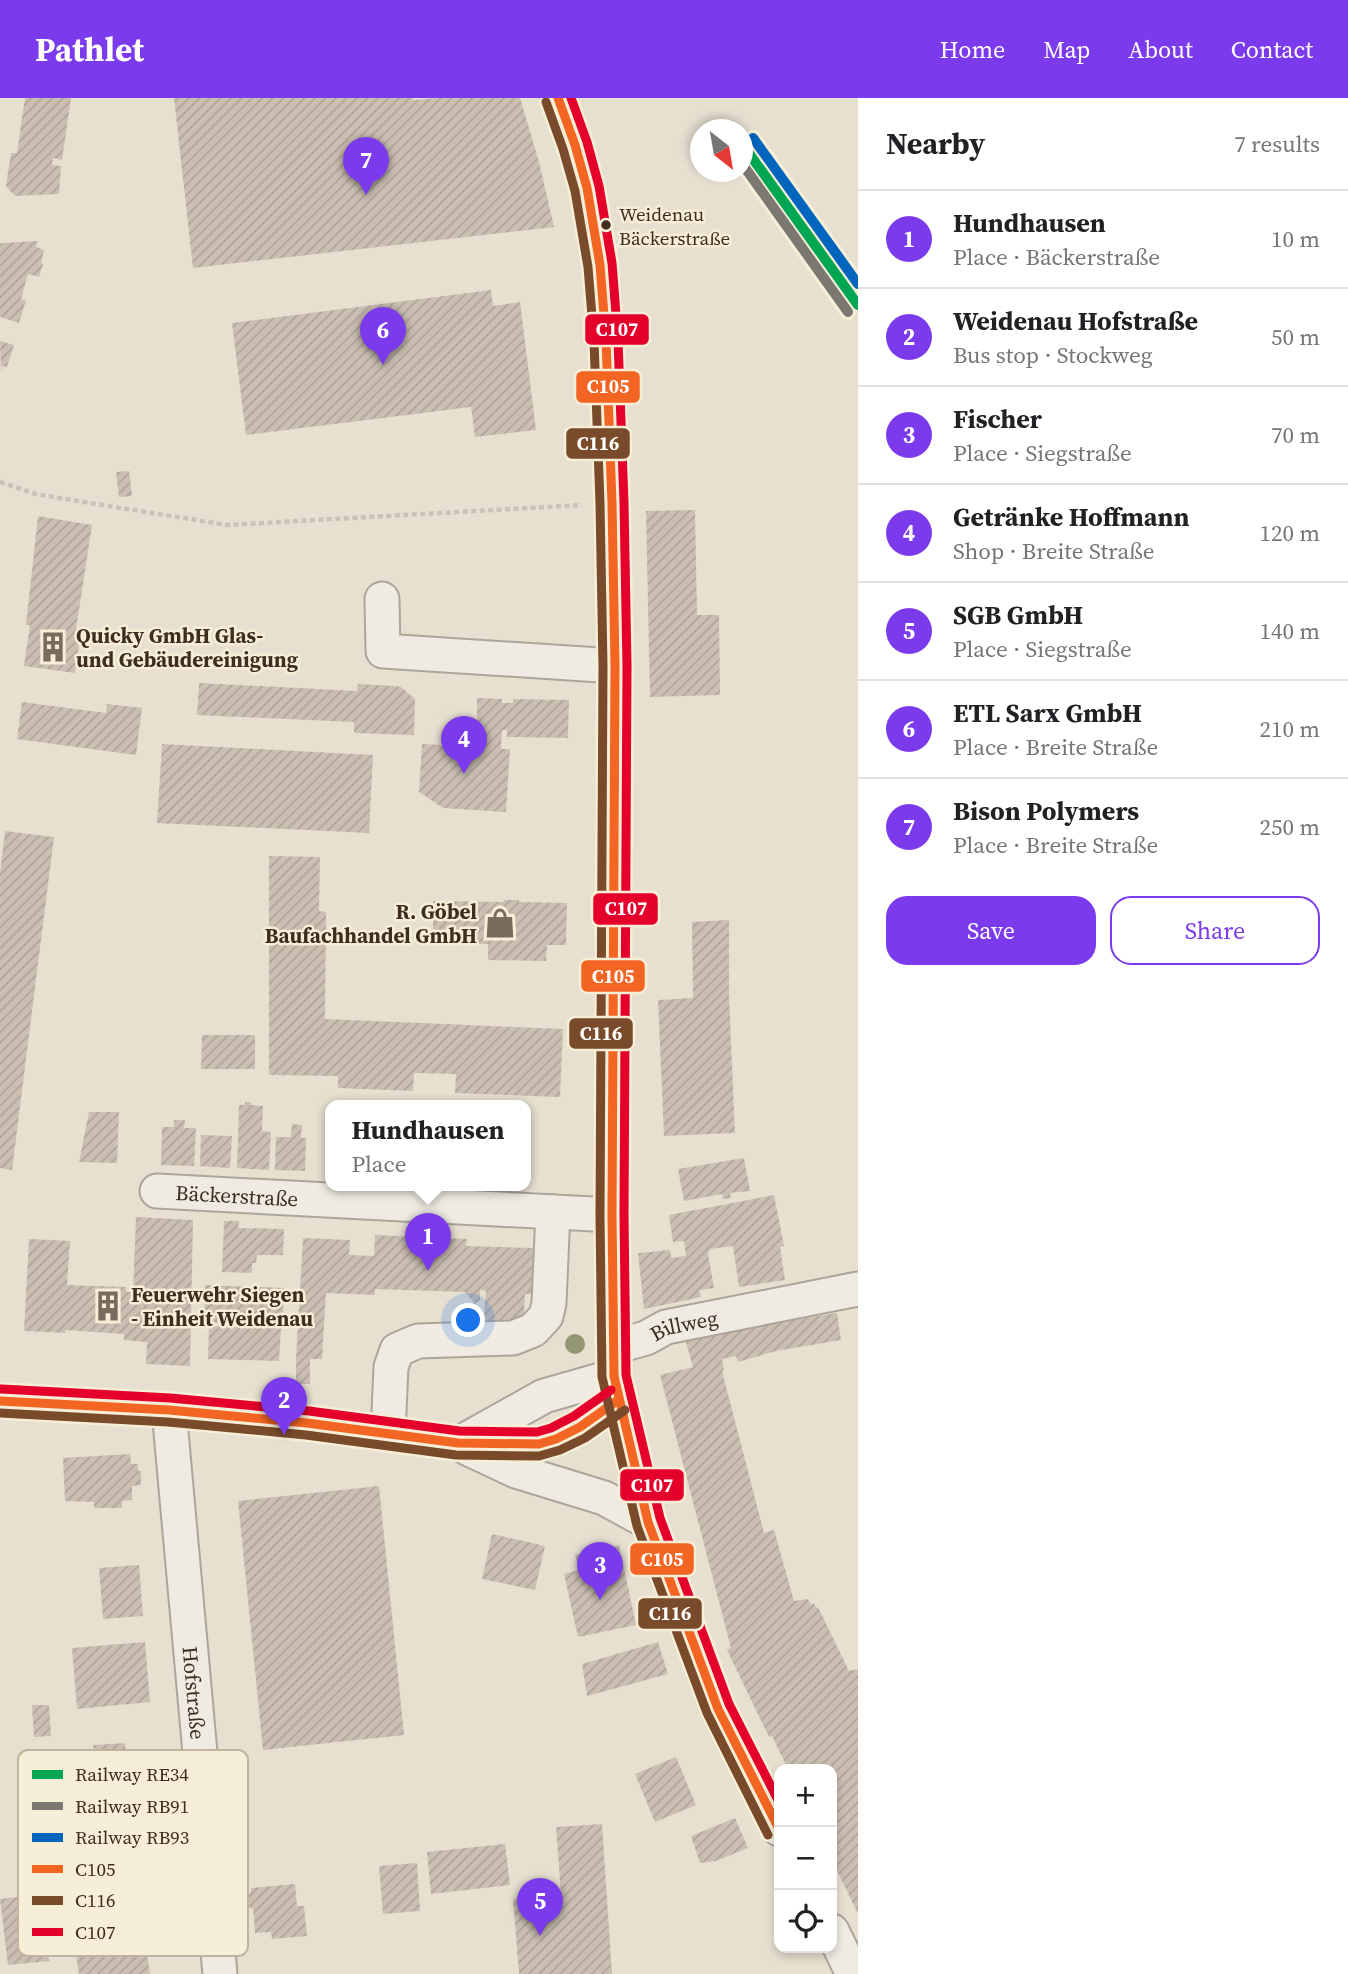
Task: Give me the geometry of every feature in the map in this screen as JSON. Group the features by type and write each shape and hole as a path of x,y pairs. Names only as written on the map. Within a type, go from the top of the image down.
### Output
{"street":[{"path":"558,98 587,188 600,265 606,340 615,666 612,1215 615,1374 648,1522 718,1709 778,1827"},
{"path":"382,598 383,651 615,666"},
{"name":"Bäckerstraße","path":"157,1191 612,1215"},
{"path":"388,1434 390,1367 397,1350 418,1341 513,1338 533,1330 546,1317 553,1212"},
{"name":"Billweg","path":"458,1443 544,1396 615,1374 646,1338 666,1327 858,1289"},
{"path":"0,1401 169,1409 458,1443 539,1444 580,1427 615,1374"},
{"name":"Hofstraße","path":"169,1409 200,1750"},
{"path":"458,1443 516,1471 604,1498 648,1522"},
{"path":"837,1941 853,1974"},
{"name":"Hofstraße","path":"218,1956 220,1974"}],"path":[{"path":"0,482 36,494 227,526 612,503"}],"building":[{"path":"25,98 71,98 62,160 53,158 52,165 61,166 59,194 15,196 6,186 11,153 17,153"},
{"path":"174,98 520,98 554,227 193,268"},
{"path":"38,241 36,247 44,250 43,264 39,277 28,274 21,299 26,300 19,323 0,317 0,244"},
{"path":"491,290 493,306 520,302 536,430 475,437 471,407 246,435 232,323"},
{"path":"0,341 14,345 7,367 2,366 1,371"},
{"path":"129,471 132,496 119,497 116,472"},
{"path":"695,510 697,615 719,615 720,695 650,697 646,511"},
{"path":"38,516 92,525 76,629 81,629 75,673 24,666 30,625 26,625"},
{"path":"199,683 357,691 358,684 401,687 415,699 414,735 354,733 354,722 197,715"},
{"path":"477,698 502,699 502,703 513,703 513,699 569,700 568,738 507,737 507,730 502,730 501,749 510,749 506,812 443,808 419,792 422,744 477,747"},
{"path":"22,702 106,713 107,704 142,708 136,755 17,739"},
{"path":"162,744 373,755 369,833 157,823"},
{"path":"5,831 54,837 12,1170 0,1168 0,874"},
{"path":"269,856 320,857 319,911 326,912 325,1019 563,1029 560,1097 455,1093 456,1074 414,1073 413,1091 338,1088 338,1076 269,1075"},
{"name":"R. Göbel Baufachhandel GmbH","path":"433,901 567,903 566,945 547,945 546,961 488,960 488,944 433,943"},
{"path":"729,920 729,996 735,1133 664,1136 658,1000 693,998 692,922"},
{"path":"202,1035 255,1035 255,1069 201,1069"},
{"path":"245,1102 263,1106 262,1131 271,1132 269,1170 237,1168 239,1105 245,1105"},
{"path":"89,1112 119,1112 117,1163 79,1162"},
{"path":"174,1120 185,1120 184,1128 196,1128 194,1166 161,1165 162,1127 174,1127"},
{"path":"292,1124 302,1125 301,1138 306,1138 305,1171 275,1170 276,1137 291,1137"},
{"path":"201,1135 232,1136 230,1168 200,1166"},
{"path":"744,1158 750,1191 730,1193 731,1198 723,1199 722,1194 684,1201 678,1169"},
{"path":"774,1195 784,1246 780,1247 785,1280 739,1287 733,1246 710,1249 708,1253 714,1288 699,1290 701,1297 644,1309 638,1253 670,1250 671,1258 686,1256 684,1241 673,1242 669,1215"},
{"path":"136,1217 193,1220 190,1366 146,1364 147,1342 124,1340 124,1334 65,1330 65,1333 24,1331 29,1239 70,1241 67,1285 126,1287 126,1292 133,1292"},
{"path":"224,1221 239,1221 238,1228 284,1229 283,1255 257,1255 256,1263 252,1263 252,1273 222,1272"},
{"path":"375,1235 467,1239 466,1246 533,1248 532,1294 525,1294 524,1313 516,1324 483,1328 486,1291 480,1290 480,1300 475,1304 465,1292 375,1289 375,1295 326,1293 322,1359 310,1359 310,1384 296,1384 303,1238 350,1240 349,1255 374,1256"},
{"path":"205,1285 284,1288 283,1313 263,1313 263,1327 281,1328 279,1361 208,1359 209,1326 238,1327 238,1312 225,1312 225,1323 204,1322"},
{"path":"837,1313 841,1340 776,1351 738,1362 736,1356 722,1359 722,1371 764,1533 774,1530 794,1601 808,1599 811,1605 814,1603 816,1608 818,1607 849,1671 858,1669 858,1914 837,1870 837,1764 786,1764 772,1736 769,1737 727,1650 731,1648 660,1375 693,1367 686,1342 731,1330"},
{"path":"130,1454 131,1464 138,1464 138,1471 141,1471 141,1485 132,1486 132,1500 122,1501 122,1508 94,1508 94,1502 65,1501 63,1458"},
{"path":"379,1486 404,1735 263,1750 238,1501"},
{"path":"492,1534 545,1546 535,1590 482,1579"},
{"path":"619,1545 636,1625 578,1637 564,1574 579,1570 575,1555"},
{"path":"139,1565 143,1616 103,1619 99,1568"},
{"path":"145,1642 150,1702 77,1709 72,1648"},
{"path":"658,1642 668,1674 587,1696 582,1664"},
{"path":"32,1705 49,1705 51,1736 34,1737"},
{"path":"125,1743 126,1750 94,1750 93,1745"},
{"path":"676,1757 696,1805 655,1822 635,1774"},
{"path":"735,1818 748,1848 716,1861 700,1863 691,1836"},
{"path":"602,1824 612,1974 519,1974 513,1899 561,1895 556,1827"},
{"path":"505,1844 510,1885 431,1894 427,1852"},
{"path":"417,1863 420,1911 383,1914 379,1866"},
{"path":"295,1884 297,1906 304,1906 307,1936 272,1939 271,1932 255,1933 253,1909 248,1907 251,1888"},
{"path":"18,1897 18,1956 48,1956 49,1961 8,1965 0,1899"},
{"path":"76,1956 147,1956 150,1974 79,1974"}],"rail line":[{"name":"RB93","path":"753,138 858,284"},
{"name":"RE34","path":"753,159 858,305"},
{"name":"RB91","path":"753,179 848,312"}],"transit line":[{"name":"C105","path":"558,98 587,188 600,265 606,340 615,666 612,1215 614,1376 648,1522 718,1709 778,1827"},
{"name":"C107","path":"571,98 599,186 612,263 618,340 627,666 624,1215 626,1375 660,1518 729,1704 774,1792"},
{"name":"C116","path":"546,102 575,191 588,267 594,341 603,666 600,1215 602,1377 637,1526 707,1713 768,1835"},
{"name":"C107","path":"1,1389 170,1398 309,1411 459,1431 537,1432 574,1416 611,1390"},
{"name":"C105","path":"0,1401 169,1410 307,1423 458,1443 539,1444 580,1427 618,1400"},
{"name":"C116","path":"0,1413 168,1422 306,1435 456,1455 539,1456 585,1438 625,1410"}],"place":[{"name":"Bison Polymers","path":"366,195"},
{"name":"Weidenau Bäckerstraße","path":"606,225"},
{"name":"ETL Sarx GmbH","path":"383,365"},
{"name":"Quicky GmbH Glas- und Gebäudereinigung","path":"53,647"},
{"name":"Getränke Hoffmann","path":"464,774"},
{"name":"R. Göbel Baufachhandel GmbH","path":"500,923"},
{"name":"Hundhausen","path":"428,1271"},
{"name":"Feuerwehr Siegen - Einheit Weidenau","path":"108,1306"},
{"name":"Weidenau Hofstraße","path":"284,1435"},
{"name":"Fischer","path":"600,1600"},
{"name":"SGB GmbH","path":"540,1936"}]}
